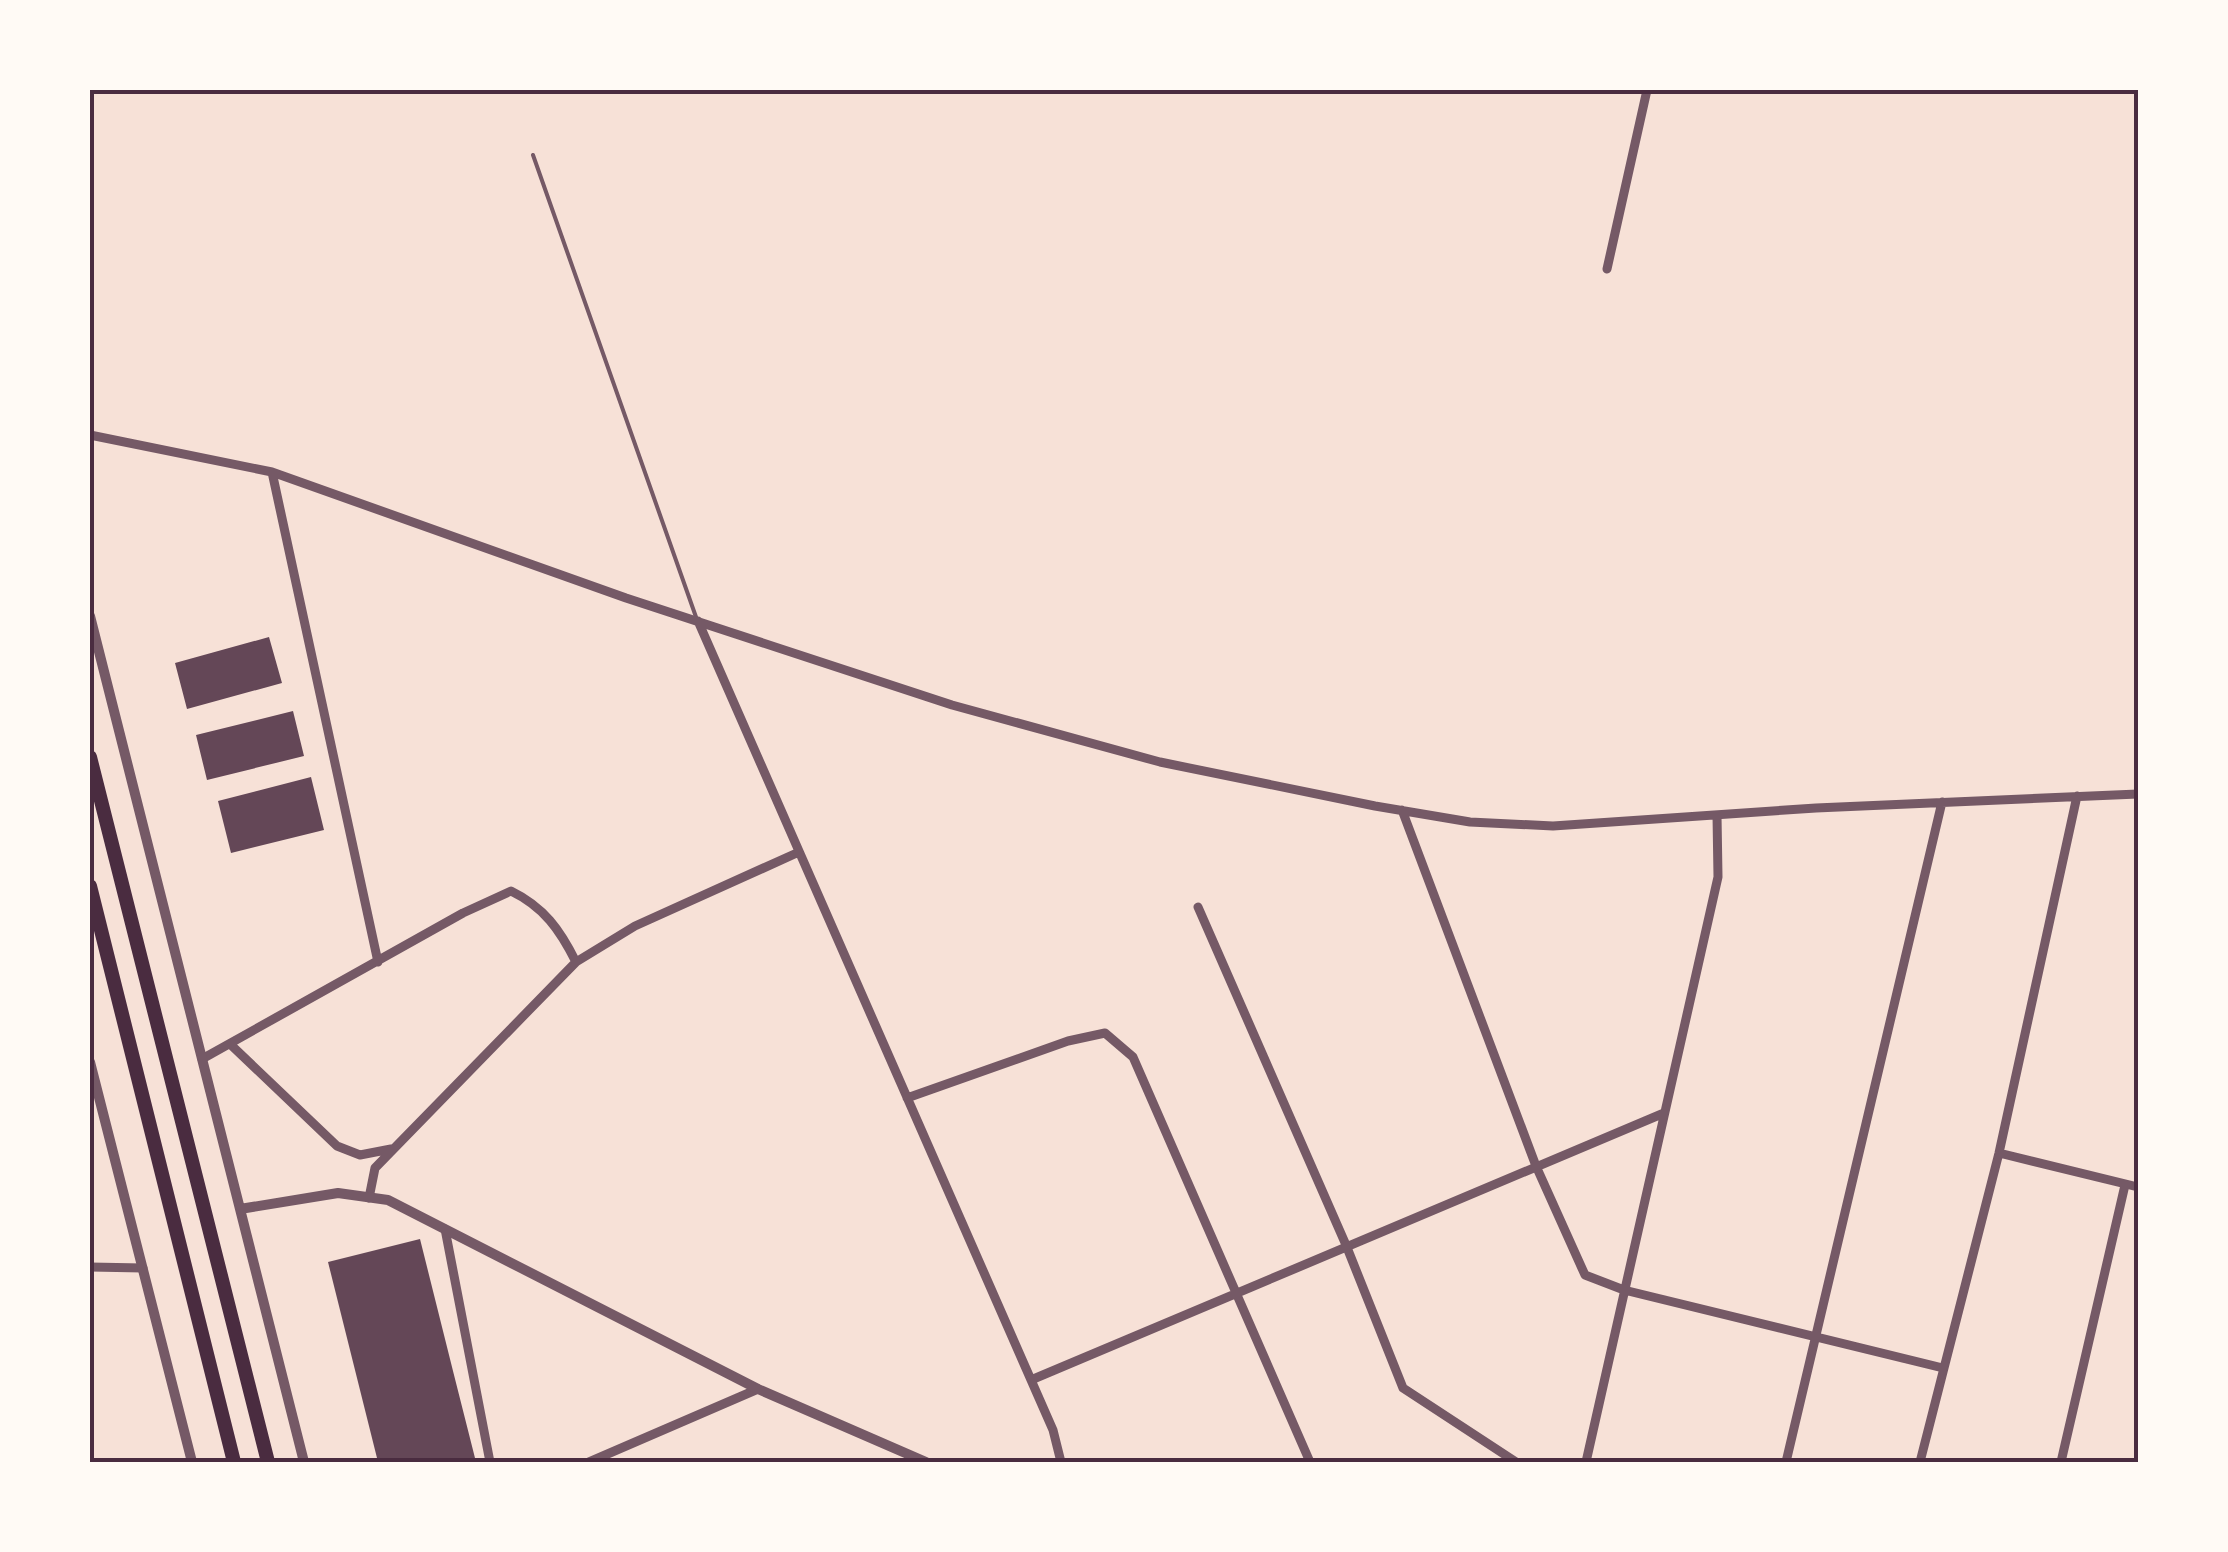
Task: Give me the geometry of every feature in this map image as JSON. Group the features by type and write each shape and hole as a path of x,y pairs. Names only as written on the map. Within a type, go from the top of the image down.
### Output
{"highway":[{"path":"90,756 268,1462"},
{"path":"90,886 234,1462"}],"street":[{"path":"1608,270 1647,90"},
{"path":"90,435 272,472 952,706 1141,757 1470,822 1553,826 2138,794"},
{"path":"272,472 378,962"},
{"path":"90,616 304,1462"},
{"path":"698,621 1031,1380 1061,1462"},
{"path":"1920,1462 2000,1153 2077,796"},
{"path":"1786,1462 1942,802"},
{"path":"1402,810 1536,1166 1585,1275 1624,1290 1943,1368"},
{"path":"1586,1462 1718,877 1718,814"},
{"path":"368,1198 375,1168 576,962 634,926 799,852"},
{"path":"202,1059 511,891 532,901 558,928 576,962"},
{"path":"1198,907 1346,1245 1403,1388 1516,1462"},
{"path":"908,1098 1068,1041 1105,1033 1119,1041 1133,1057 1310,1462"},
{"path":"230,1044 337,1146 360,1155 394,1148"},
{"path":"90,1062 192,1462"},
{"path":"1031,1380 1664,1113"},
{"path":"2000,1153 2138,1187"},
{"path":"2061,1462 2125,1185"},
{"path":"240,1209 338,1193 388,1200 758,1389 926,1462"},
{"path":"446,1229 490,1462"},
{"path":"90,1267 143,1268"},
{"path":"588,1462 758,1389"}],"lane":[{"path":"533,156 698,621"}],"building":[{"path":"269,637 282,683 187,709 175,663"},
{"path":"293,711 304,756 207,780 196,735"},
{"path":"311,777 324,830 231,853 218,801"},
{"path":"420,1239 476,1462 378,1462 328,1262"}]}
